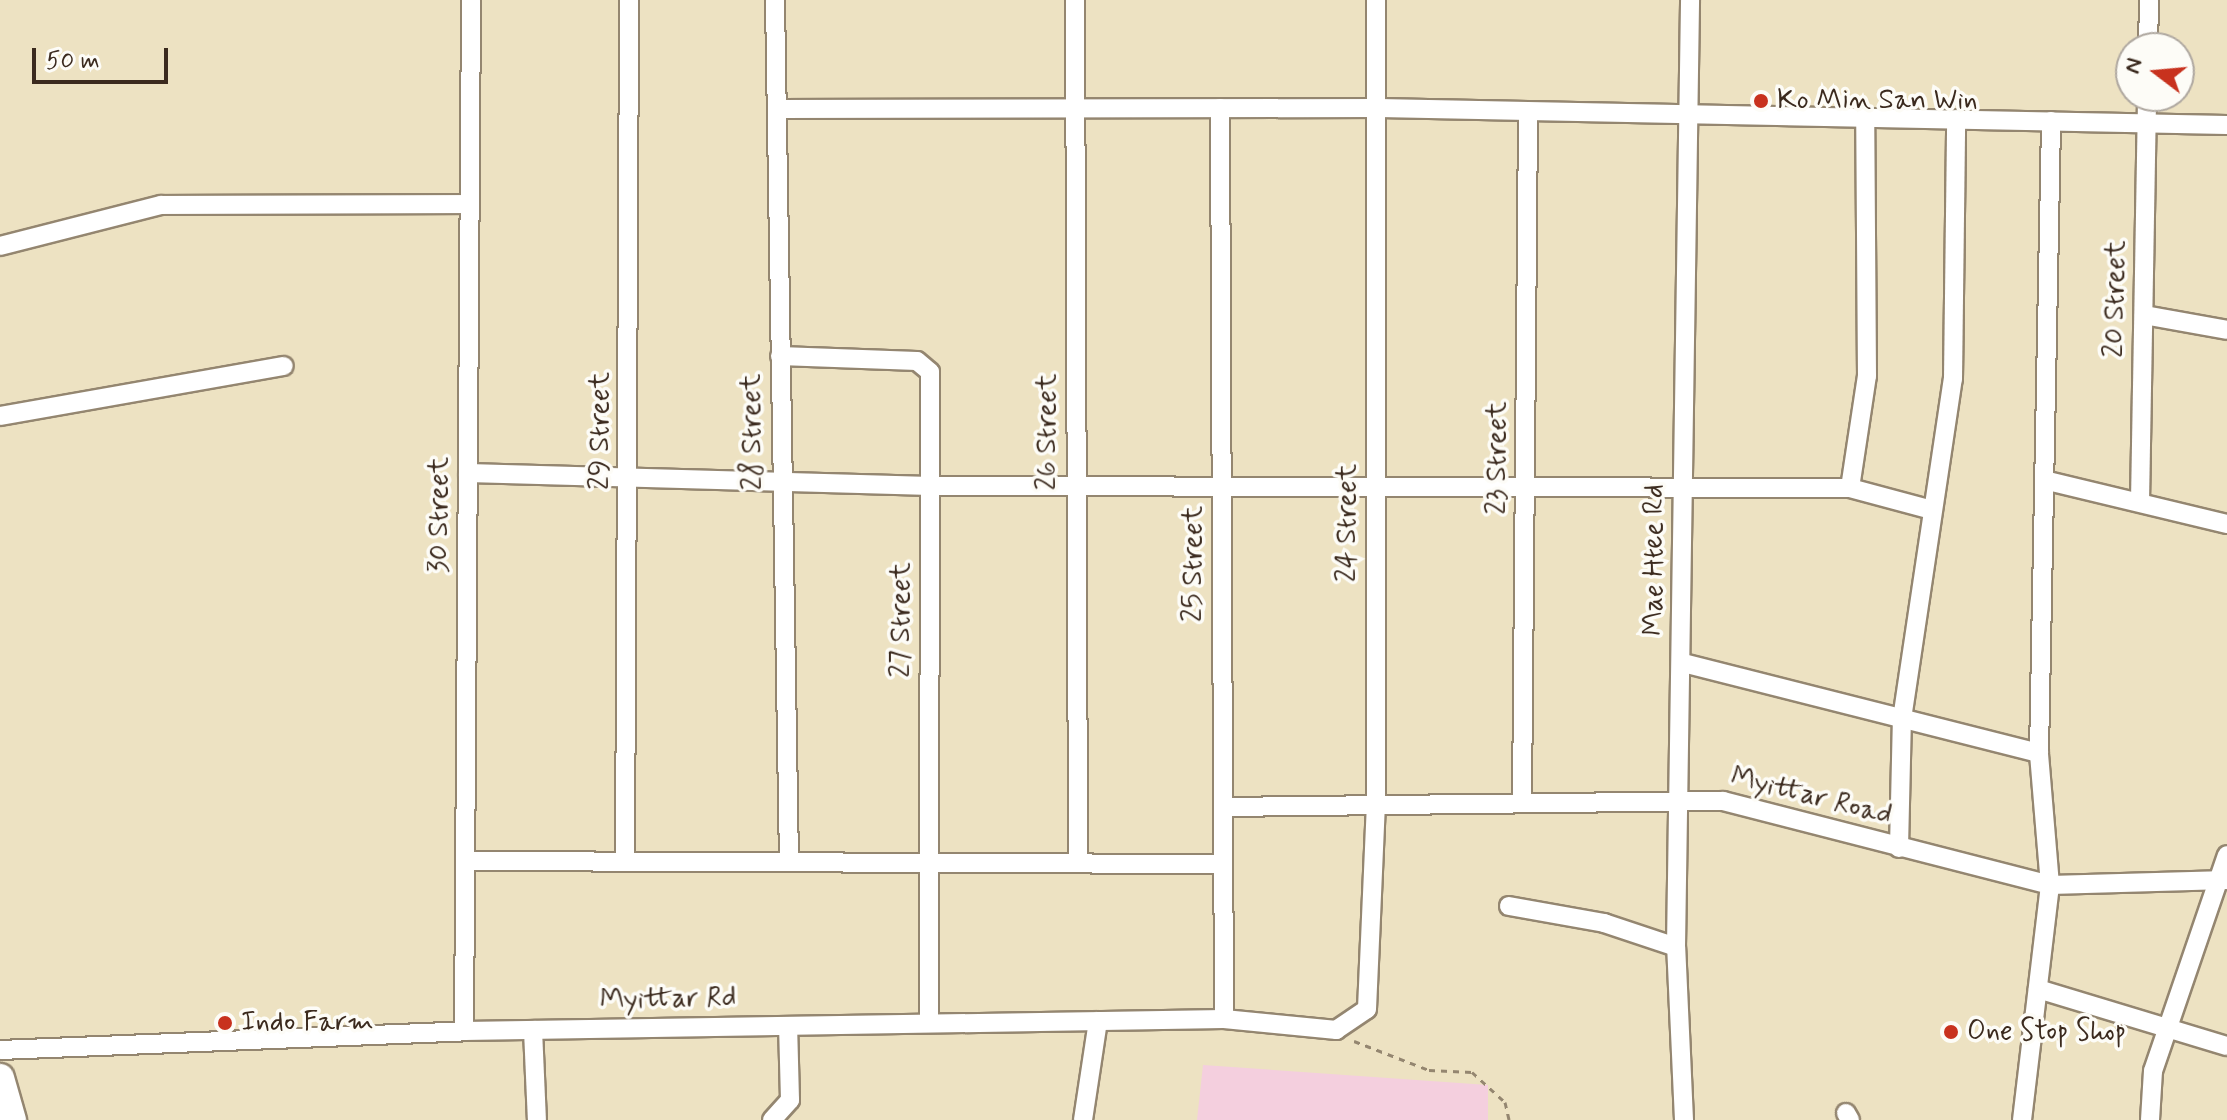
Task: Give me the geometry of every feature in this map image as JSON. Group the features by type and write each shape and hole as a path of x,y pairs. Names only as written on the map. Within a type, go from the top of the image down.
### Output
{"highway":[{"path":"0,1078 12,1120"}],"street":[{"name":"30 Street","path":"464,1031 471,0"},
{"name":"29 Street","path":"625,862 629,0"},
{"name":"28 Street","path":"775,0 789,862"},
{"name":"26 Street","path":"1075,0 1078,863"},
{"name":"24 Street","path":"1336,1030 1367,1009 1376,805 1379,108 1376,0"},
{"name":"Mae Htee Rd","path":"1684,1120 1676,947 1681,802 1690,0"},
{"path":"2148,32 2149,0"},
{"name":"25 Street","path":"1220,108 1224,1019"},
{"path":"777,109 1379,108 1687,118 1956,119 2227,125"},
{"name":"20 Street","path":"2140,502 2147,112"},
{"name":"23 Street","path":"1522,803 1528,113"},
{"path":"1899,848 1902,719 1953,379 1956,119"},
{"path":"1850,488 1867,376 1865,120"},
{"path":"2022,1120 2050,885 2039,753 2048,481 2051,121"},
{"path":"0,246 161,205 470,204"},
{"path":"2144,315 2227,330"},
{"name":"27 Street","path":"780,356 927,364 931,486 929,1023"},
{"path":"0,416 284,366"},
{"path":"468,473 629,475 931,486 1850,488 1932,510"},
{"path":"2048,481 2227,524"},
{"path":"1683,663 2039,753"},
{"name":"Myittar Road","path":"1223,807 1723,801 2050,885 2223,879"},
{"path":"2150,1120 2167,1028 2223,879 2227,855"},
{"path":"466,861 1223,864"},
{"path":"1509,906 1604,923 1676,947"},
{"path":"2038,989 2227,1046"},
{"name":"Myittar Rd","path":"0,1050 464,1031 929,1023 1224,1019 1336,1030"},
{"path":"1083,1120 1098,1021"},
{"path":"772,1120 790,1100 788,1026"},
{"path":"533,1030 537,1120"}],"path":[{"path":"1336,1030 1376,1055 1472,1072 1505,1102 1509,1120"}],"shaded area":[{"path":"1203,1065 1488,1085 1488,1120 1197,1120"}],"place":[{"name":"Ko Min San Win","path":"1761,101"},
{"name":"Indo Farm","path":"225,1023"},
{"name":"One Stop Shop","path":"1951,1032"}]}
